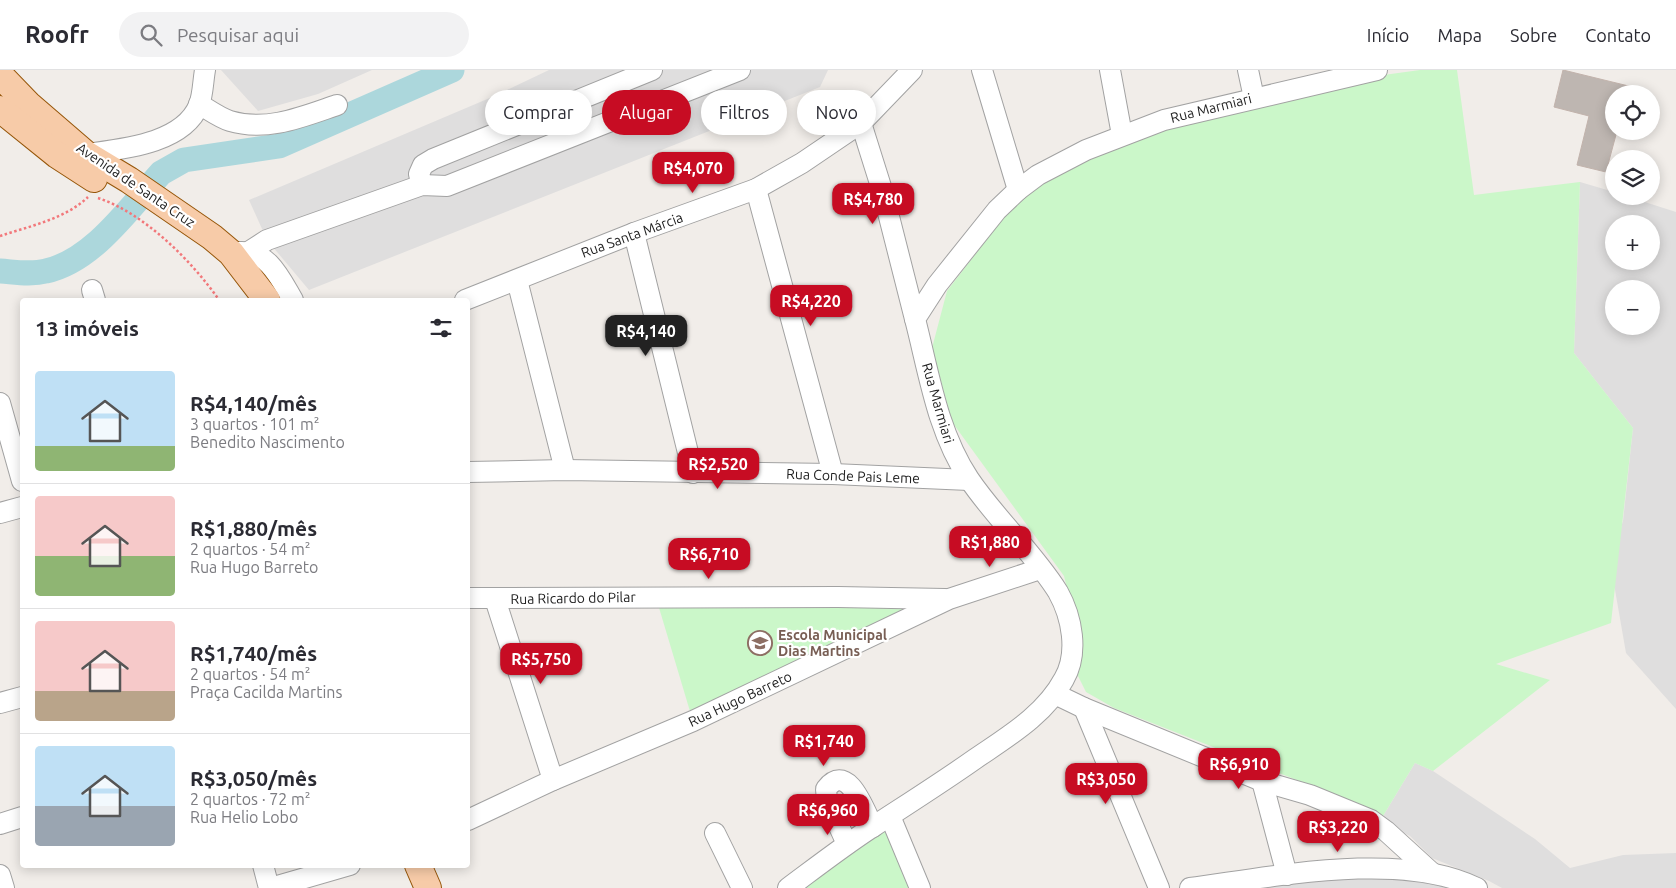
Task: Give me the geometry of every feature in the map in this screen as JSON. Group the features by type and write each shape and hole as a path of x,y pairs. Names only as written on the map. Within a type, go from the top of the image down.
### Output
{"main road":[{"name":"Avenida de Santa Cruz","path":"0,75 28,104 124,187 155,208 240,252 266,298"},
{"name":"Avenida de Santa Cruz","path":"0,109 57,155 124,187"},
{"name":"Avenida de Santa Cruz","path":"155,208 198,246 246,298"},
{"path":"419,868 428,888"},
{"path":"438,868 447,888"}],"street":[{"path":"86,154 135,147 154,141 177,130 189,119 199,104 205,70"},
{"path":"422,185 418,174 423,165 433,159 652,70"},
{"path":"240,252 266,240 422,185 447,186 740,70"},
{"name":"Rua Santa Márcia","path":"876,107 912,70"},
{"path":"982,70 1018,190"},
{"path":"1110,70 1122,135"},
{"path":"1248,70 1254,98"},
{"name":"Rua Marmiari","path":"788,888 847,844 1005,739 1033,717 1055,694 1066,678 1070,663 1072,629 1062,601 1040,569 970,480 951,448 944,429 915,319 936,285 997,210 1018,190 1038,176 1086,150 1164,120 1377,70"},
{"path":"199,104 228,121 258,126 298,118 337,105"},
{"name":"Rua Santa Márcia","path":"470,298 634,233 756,189 802,163 843,135"},
{"path":"865,135 883,193 915,319"},
{"path":"756,189 833,474"},
{"path":"634,233 693,473"},
{"path":"240,252 260,256 275,270 292,298"},
{"path":"517,280 565,470"},
{"path":"0,403 20,474"},
{"name":"Rua Conde Pais Leme","path":"470,472 565,470 833,474 970,480"},
{"path":"0,513 20,508"},
{"name":"Rua Hugo Barreto","path":"470,819 553,780 694,721 949,599 1040,569"},
{"name":"Rua Ricardo do Pilar","path":"470,598 838,597 949,599"},
{"path":"495,599 553,780"},
{"path":"1055,694 1084,708 1262,781 1310,795 1371,820 1386,831 1432,873"},
{"path":"0,703 20,698"},
{"path":"1084,708 1159,888"},
{"path":"847,844 827,800 826,789 833,782 844,781 853,786 873,827"},
{"path":"1262,781 1287,875"},
{"path":"890,816 920,888"},
{"path":"0,824 20,818"},
{"path":"715,833 742,888"},
{"path":"264,868 270,888 340,868"},
{"path":"1190,888 1287,875 1386,868 1432,873 1449,877 1477,888"},
{"path":"0,875 4,888"}],"path":[{"path":"86,192 112,203 158,234 194,268 217,298"},
{"path":"0,236 61,215 78,206 91,195"}],"shaded area":[{"path":"221,70 372,70 318,94 258,111"},
{"path":"549,70 828,70 820,87 812,90 797,90 797,96 787,100 787,90 701,90 701,134 309,290 267,240 249,200 485,100 485,135 592,135 592,90 507,90"},
{"path":"1580,182 1605,189 1605,205 1654,205 1676,212 1676,709 1626,653 1610,561 1623,521 1633,428 1574,353"},
{"path":"1415,763 1433,771 1535,839 1570,868 1623,855 1676,853 1676,888 1502,888 1432,858 1410,836 1380,821"},
{"path":"1407,872 1461,888 1245,888"}],"green space":[{"path":"1420,70 1457,70 1474,195 1580,182 1574,353 1633,428 1611,623 1496,664 1550,680 1433,771 1415,763 1380,821 1335,795 1114,708 1086,692 1072,664 1075,621 1064,576 952,422 932,348 947,291 1017,200 1087,154 1171,121 1369,77"},
{"path":"657,601 937,602 692,718"},
{"path":"886,820 915,888 795,888"}],"building":[{"path":"1563,70 1624,85 1605,85 1605,140 1615,140 1612,150 1605,150 1605,172 1577,165 1589,116 1554,107"}],"waterway":[{"path":"0,271 23,273 46,271 63,265 79,256 110,231 161,173 184,160 279,146 452,70"}],"place":[{"name":"Escola Municipal Dias Martins","path":"760,643"}]}
